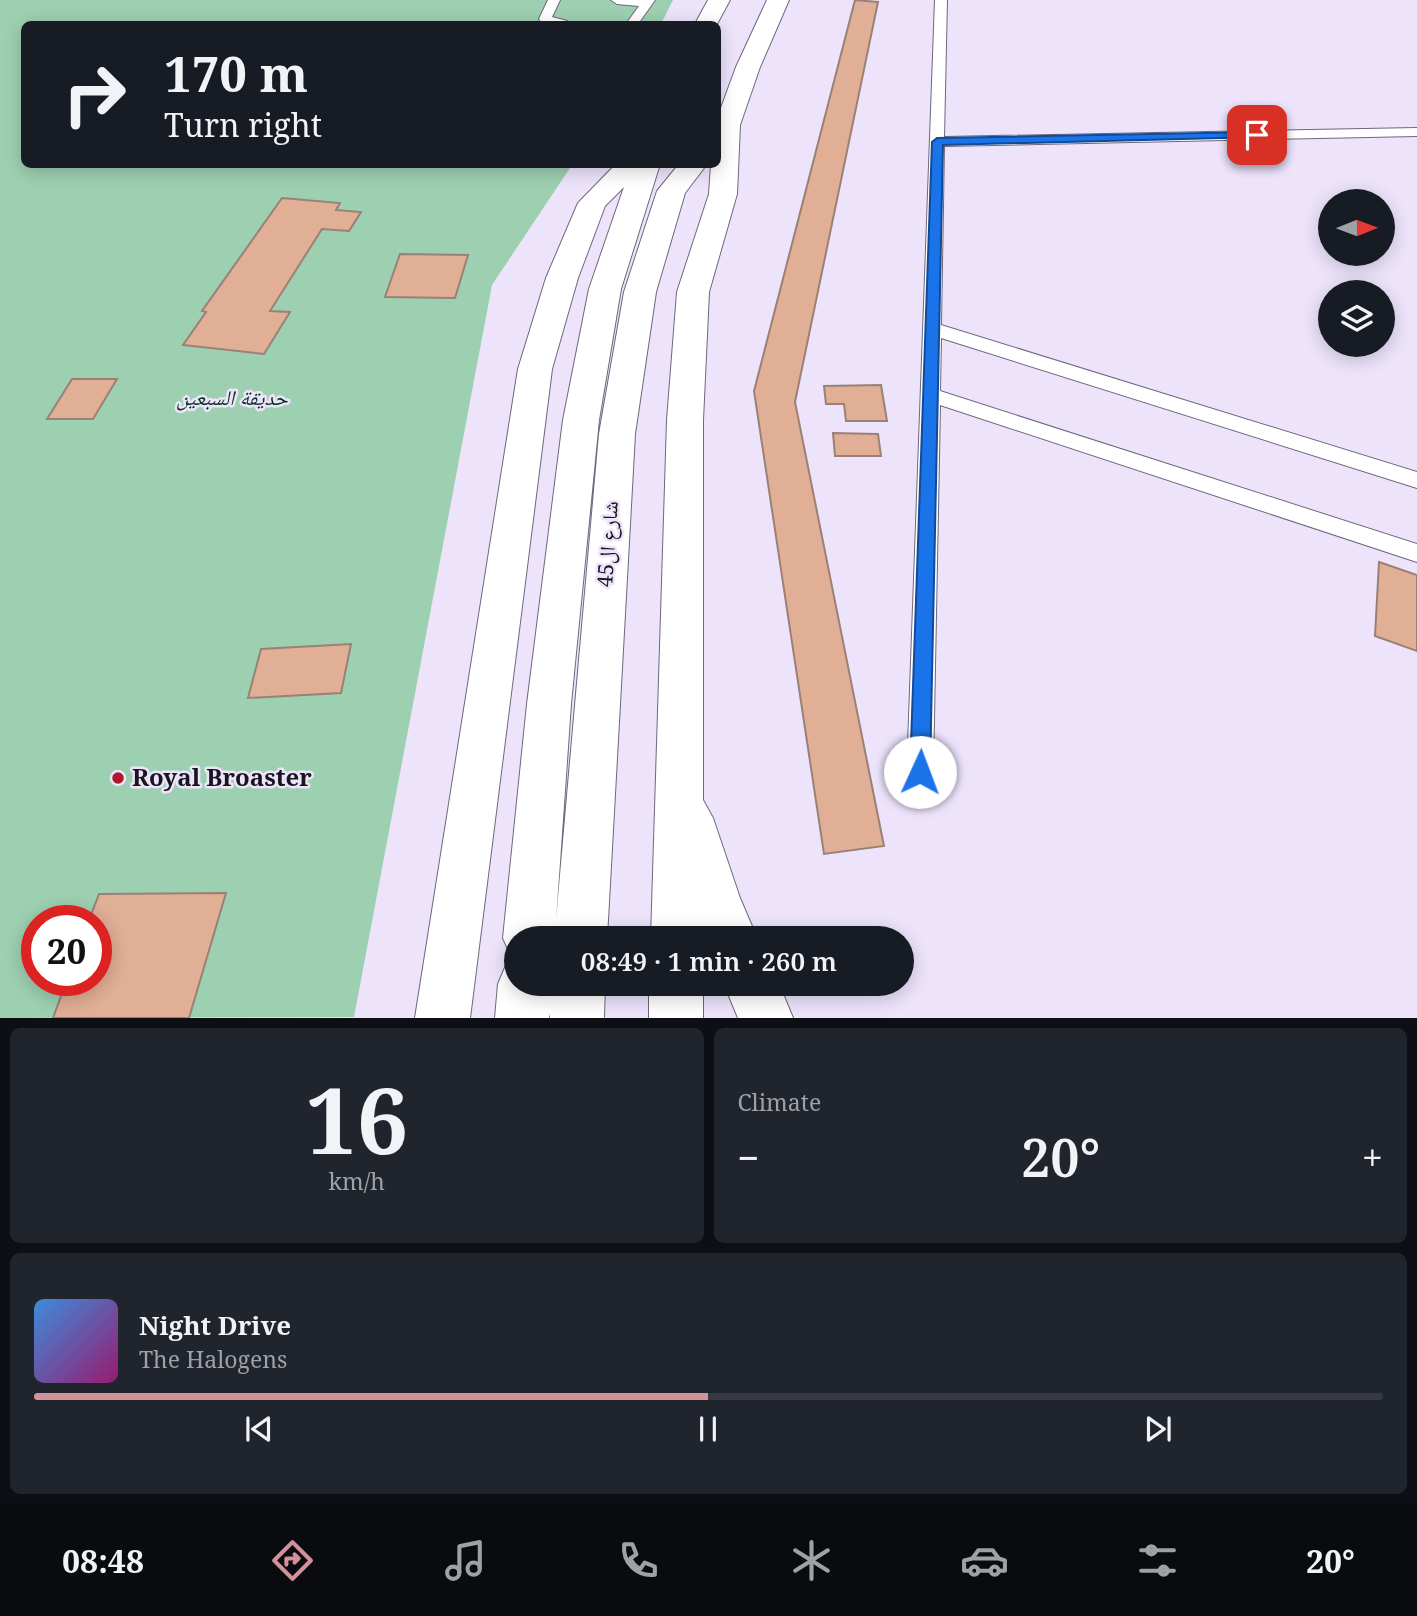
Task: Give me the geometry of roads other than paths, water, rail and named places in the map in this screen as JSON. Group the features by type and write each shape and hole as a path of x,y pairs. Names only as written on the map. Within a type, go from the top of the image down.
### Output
{"main road":[{"path":"708,21 719,0"},
{"path":"677,926 685,420 692,292 723,194 722,131 778,0"},
{"path":"442,1017 535,369 562,278 592,203 628,168"},
{"name":"شارع ال45","path":"530,926 550,704 581,420 605,289 645,168"},
{"name":"شارع ال45","path":"582,926 617,434 640,292 671,191 691,168"},
{"path":"678,783 726,926"},
{"path":"522,1017 524,996"},
{"path":"577,1017 578,996"},
{"path":"676,996 676,1017"},
{"path":"756,996 766,1017"}],"lane":[{"path":"552,21 545,19 554,0"},
{"path":"617,0 648,1"},
{"path":"920,772 941,0"},
{"path":"634,21 648,1"},
{"path":"937,142 1417,132"},
{"path":"932,329 1417,480"},
{"path":"930,395 1417,553"}],"place":[{"name":"Royal Broaster","path":"118,778"}],"park label":[{"name":"حديقة السبعين","path":"232,398"}]}
